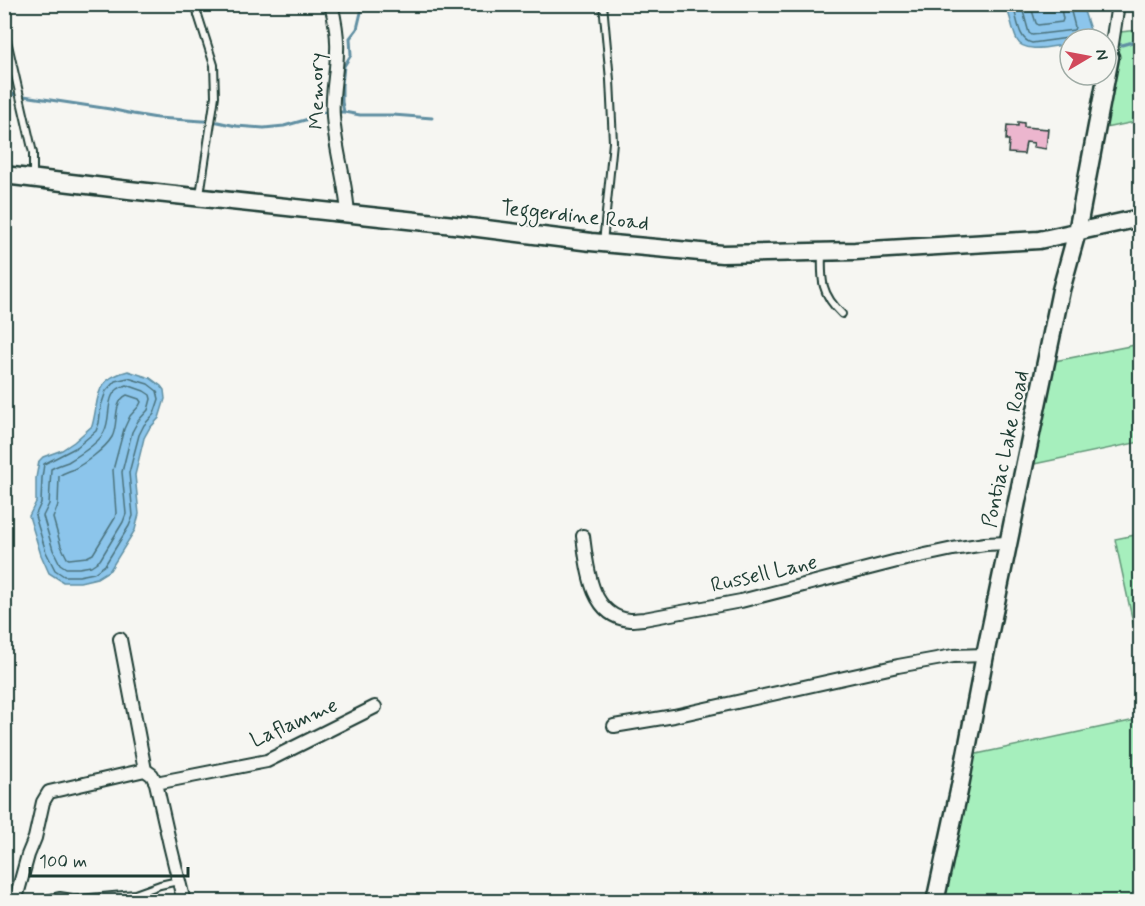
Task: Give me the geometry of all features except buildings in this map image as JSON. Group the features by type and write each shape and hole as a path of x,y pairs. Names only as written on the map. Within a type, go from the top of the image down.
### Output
{"street":[{"name":"Memory","path":"331,4 336,25 337,52 333,117 348,214"},
{"name":"Pontiac Lake Road","path":"1115,27 1118,4"},
{"name":"Pontiac Lake Road","path":"935,902 1062,290 1077,232 1104,87"},
{"name":"Teggerdine Road","path":"4,175 603,244 722,254 855,251 1039,240 1140,218"},
{"name":"Russell Lane","path":"583,536 587,565 596,596 604,608 629,620 741,601 953,549 1009,543"},
{"path":"120,639 145,770 152,775 156,783 184,902"},
{"path":"614,726 674,716 898,666 953,656 985,655"},
{"name":"Laflamme","path":"156,783 267,761 375,707"},
{"path":"15,902 35,838 43,802 49,792 145,770"}],"lane":[{"path":"196,4 214,65 215,96 199,198"},
{"path":"603,4 613,142 603,244"},
{"path":"4,27 33,153 33,178"},
{"path":"822,252 823,287 829,301 842,314"},
{"path":"33,902 60,896 79,899 135,894 179,880"}],"green space":[{"path":"1140,30 1140,121 1105,128 1111,87 1118,87 1120,32"},
{"path":"1140,344 1140,442 1034,464 1055,361"},
{"path":"1140,534 1140,655 1115,539"},
{"path":"1140,719 1140,901 943,902 972,755"}],"water":[{"path":"1005,5 1082,5 1089,27 1058,27 1058,46 1026,47 1017,40"},
{"path":"128,371 150,378 161,386 165,399 159,418 144,438 135,475 139,514 135,530 110,570 97,578 80,582 63,582 49,573 29,516 36,502 39,461 43,457 62,450 92,426 97,399 103,385 108,379"}],"waterway":[{"path":"344,112 342,102 344,66 351,55 350,38 357,29 363,4"},
{"path":"1118,44 1140,40"},
{"path":"4,93 157,118 264,128 284,126 305,120 314,113 329,112"},
{"path":"336,112 432,118"}]}
